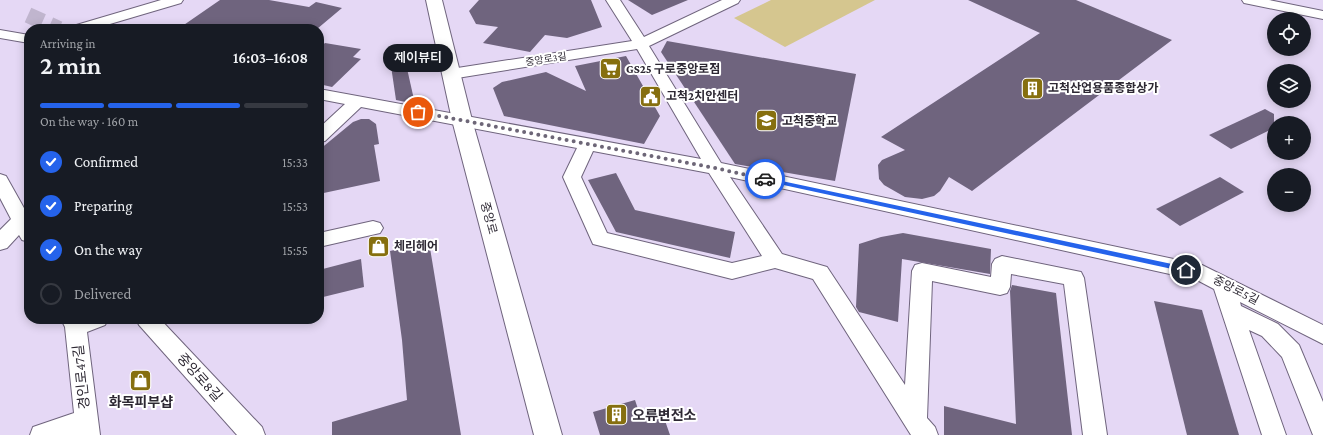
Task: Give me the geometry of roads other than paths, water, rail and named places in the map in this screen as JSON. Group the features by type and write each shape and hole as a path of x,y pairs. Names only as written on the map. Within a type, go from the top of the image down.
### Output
{"main road":[{"name":"중앙로","path":"434,0 462,120 548,435"}],"street":[{"path":"95,24 176,0"},
{"path":"613,0 715,168 775,260"},
{"name":"중앙로3길","path":"451,74 641,44 733,0"},
{"path":"1249,0 1323,15"},
{"path":"0,34 24,38"},
{"path":"0,46 24,38"},
{"name":"중앙로5길","path":"324,95 715,168 1202,273 1323,335"},
{"path":"324,132 358,101"},
{"path":"588,144 572,177 600,239 732,271 775,260 820,273 921,428"},
{"path":"0,180 24,226"},
{"path":"324,239 373,228"},
{"path":"0,243 24,229"},
{"path":"921,428 922,271 1000,287 1002,264 1074,278 1096,435"},
{"path":"1223,284 1274,435"},
{"path":"1232,311 1270,330 1291,352 1323,431"},
{"name":"경인로47길","path":"74,324 87,427"},
{"name":"중앙로8길","path":"152,324 253,435"},
{"path":"42,435 87,427"}],"tunnel":[{"path":"28,15 48,24"}],"place":[{"name":"GS25 구로중앙로점","path":"611,69"},
{"name":"고척산업용품종합상가","path":"1032,88"},
{"name":"고척2치안센터","path":"651,96"},
{"name":"제이뷰티","path":"418,112"},
{"name":"고척중학교","path":"767,121"},
{"name":"체리헤어","path":"378,246"},
{"name":"화목피부샵","path":"141,380"},
{"name":"오류변전소","path":"617,415"}]}
